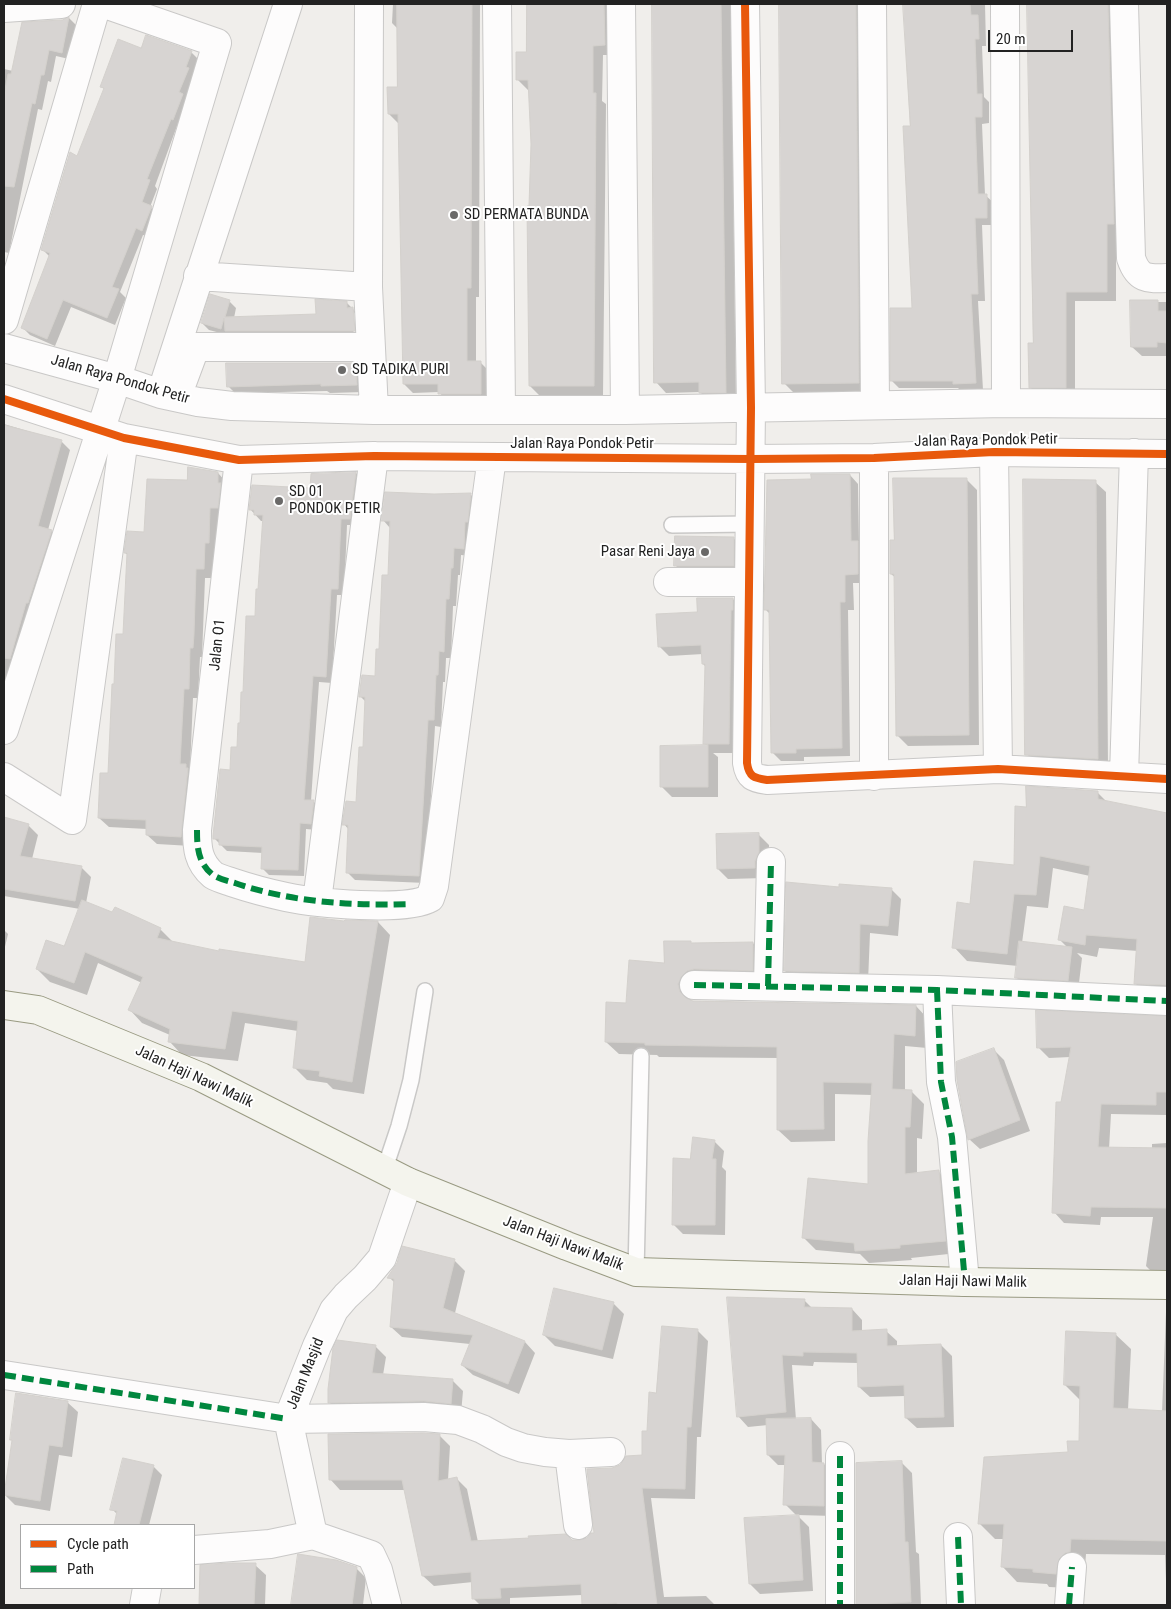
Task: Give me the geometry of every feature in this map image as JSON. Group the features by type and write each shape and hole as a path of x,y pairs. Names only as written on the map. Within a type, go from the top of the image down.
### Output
{"main road":[{"name":"Jalan Haji Nawi Malik","path":"4,1005 38,1010 201,1077 396,1177 566,1246 636,1272 964,1282 1167,1285"}],"street":[{"path":"4,8 61,4"},
{"path":"4,320 98,4"},
{"path":"4,730 90,462 109,431 118,383 217,43 105,4"},
{"path":"165,394 198,276 288,4"},
{"path":"369,4 368,287 374,410"},
{"path":"497,4 501,410"},
{"path":"621,4 625,410"},
{"path":"745,4 751,408 748,772 755,778 767,780 998,770 1167,778"},
{"path":"872,4 875,405"},
{"path":"1005,4 1006,403"},
{"path":"1124,4 1131,258 1134,268 1149,279 1167,278"},
{"path":"198,276 368,287"},
{"path":"165,394 184,376 194,348 197,347 370,347"},
{"name":"Jalan Raya Pondok Petir","path":"4,348 118,383 198,402 232,406 374,410 625,410 1006,403 1167,404"},
{"name":"Jalan Raya Pondok Petir","path":"4,400 109,431 239,460 374,456 750,459 874,458 994,452 1167,454"},
{"path":"4,777 72,820 120,468 109,431"},
{"path":"994,452 998,770"},
{"path":"1124,776 1134,453"},
{"path":"317,901 374,456"},
{"name":"Jalan O1","path":"239,460 197,830 197,852 203,865 214,876 246,887 288,897 317,901 384,905 423,902 430,898 434,886 492,457"},
{"path":"874,458 874,776"},
{"path":"90,462 120,468"},
{"path":"668,582 749,582"},
{"path":"768,986 771,862"},
{"path":"694,985 936,990 1167,1001"},
{"path":"936,990 941,1082 952,1137 964,1282"},
{"name":"Jalan Masjid","path":"313,1535 288,1419 317,1346 334,1310 366,1278 382,1258 396,1177"},
{"path":"4,1375 288,1419 424,1417 458,1420 522,1448 569,1454 611,1452"},
{"path":"569,1454 578,1525"},
{"path":"840,1456 840,1605"},
{"path":"195,1550 270,1544 313,1535 370,1555 378,1570 387,1605"},
{"path":"958,1537 961,1605"},
{"path":"1069,1605 1072,1567"},
{"path":"144,1605 147,1589"}],"lane":[{"path":"672,525 750,524"},
{"path":"396,1177 399,1126 410,1080 425,991"},
{"path":"636,1272 641,1056"}],"building":[{"path":"397,4 472,4 471,288 467,288 467,361 481,361 481,394 438,394 438,384 403,384 398,114 388,114 387,87 397,87"},
{"path":"527,4 604,4 605,45 593,46 593,93 596,93 594,386 529,386 527,206 529,206 531,144 528,80 516,80 516,52 526,52"},
{"path":"652,4 721,4 726,393 699,393 699,382 654,383"},
{"path":"779,4 856,4 859,383 782,384"},
{"path":"903,4 970,4 971,15 978,15 979,39 975,39 977,94 982,94 982,117 975,117 978,194 987,194 987,218 975,218 978,294 971,294 976,383 953,384 953,381 890,381 890,308 912,308 903,126 910,126"},
{"path":"1027,4 1108,4 1114,224 1107,224 1107,292 1066,292 1066,388 1029,388 1028,343 1033,343"},
{"path":"69,17 62,53 49,50 35,104 32,103 14,187 4,186 4,95 8,74 11,74 22,22 62,20"},
{"path":"146,35 192,51 186,67 189,68 179,92 183,94 147,179 150,180 142,202 152,206 142,231 136,228 112,287 119,289 107,318 63,300 47,339 21,328 50,253 41,250 70,152 77,156 104,88 100,87 118,39 141,48"},
{"path":"210,294 230,300 225,317 316,314 315,299 347,301 347,308 353,307 355,331 225,331 224,318 221,329 201,323"},
{"path":"1130,300 1158,300 1158,311 1167,311 1167,343 1157,342 1157,347 1131,347"},
{"path":"226,363 356,363 357,385 321,386 321,384 227,387"},
{"path":"4,425 62,440 38,526 52,530 28,603 26,603 10,659 4,658"},
{"path":"188,467 218,472 218,483 221,483 218,508 210,508 209,543 205,543 204,569 196,569 194,634 193,648 190,648 189,689 184,689 180,764 186,764 186,768 188,768 181,837 146,835 146,820 98,818 100,773 108,773 116,634 123,634 127,553 124,553 127,531 144,532 147,479 187,480"},
{"path":"356,472 350,519 341,519 338,589 331,589 326,677 313,676 304,800 314,800 311,824 300,823 298,870 261,869 262,847 219,845 219,839 213,839 220,769 230,770 231,747 237,747 241,692 243,692 246,616 255,616 256,589 258,589 263,515 254,515 254,510 249,510 252,485 310,488 311,474"},
{"path":"811,474 850,474 851,541 858,541 858,574 845,575 845,602 840,602 842,748 796,749 796,753 771,753 769,610 764,610 767,480 811,479"},
{"path":"893,478 967,478 969,735 896,736 894,574 890,574 890,540 894,540"},
{"path":"1023,479 1096,480 1098,759 1025,755"},
{"path":"385,492 471,493 468,522 465,522 464,549 454,548 449,599 446,599 444,652 439,651 438,675 436,675 434,720 428,720 419,876 346,873 348,825 342,825 346,801 356,802 359,747 363,747 365,697 359,697 362,675 375,676 376,649 379,649 382,575 388,575 390,521 381,521"},
{"name":"Pasar Reni Jaya","path":"675,536 734,537 734,566 674,566"},
{"path":"697,598 733,598 733,610 731,610 729,744 703,744 705,664 702,664 701,645 658,647 656,614 697,612"},
{"path":"708,745 708,787 660,787 660,746"},
{"path":"1026,786 1098,791 1098,799 1167,813 1167,985 1134,984 1137,939 1086,935 1085,945 1058,940 1064,906 1084,910 1090,866 1040,856 1036,895 1014,894 1007,954 952,948 957,902 970,904 974,861 1014,865 1015,806 1026,807"},
{"path":"4,817 29,824 20,856 82,866 75,901 4,889"},
{"path":"759,833 759,852 755,861 755,868 717,869 716,834"},
{"path":"786,882 839,887 839,884 892,888 888,926 860,924 859,973 784,971"},
{"path":"82,900 112,912 115,907 161,928 157,938 219,951 219,949 305,962 310,917 344,921 378,921 352,1082 319,1076 320,1071 293,1068 298,1021 232,1011 225,1049 168,1042 170,1029 128,1010 143,977 85,952 74,983 36,969 46,940 64,946"},
{"path":"664,941 691,941 691,943 753,942 753,971 694,969 687,971 681,977 678,984 680,992 686,998 693,1001 916,1005 915,1036 894,1034 892,1089 912,1090 910,1127 905,1127 905,1174 939,1170 946,1241 900,1245 900,1248 855,1251 854,1243 802,1238 808,1178 868,1184 868,1141 872,1083 823,1082 824,1129 777,1130 777,1047 645,1045 645,1043 605,1042 606,1002 626,1003 629,960 664,963"},
{"path":"1019,941 1072,947 1068,981 1015,978"},
{"path":"1036,1010 1167,1016 1167,1092 1156,1092 1156,1105 1101,1104 1098,1147 1167,1148 1167,1208 1091,1207 1090,1216 1052,1213 1056,1102 1061,1102 1071,1047 1037,1048"},
{"path":"994,1048 1020,1120 968,1140 957,1080 956,1062"},
{"path":"693,1137 715,1140 712,1159 716,1159 715,1225 672,1225 673,1158 690,1159"},
{"path":"402,1246 455,1259 443,1308 525,1341 508,1384 461,1365 473,1335 390,1327 394,1279 387,1278 397,1263"},
{"path":"554,1288 614,1302 602,1350 543,1335"},
{"path":"727,1297 805,1299 804,1307 852,1308 852,1331 887,1329 887,1346 941,1344 944,1417 905,1418 904,1385 858,1387 857,1353 803,1352 803,1356 782,1355 786,1412 737,1417"},
{"path":"662,1326 698,1329 691,1427 687,1427 685,1489 642,1488 657,1605 617,1605 617,1603 582,1605 581,1584 500,1588 501,1598 472,1599 471,1572 422,1576 402,1480 329,1480 328,1434 440,1434 438,1481 457,1477 471,1541 566,1534 572,1540 587,1538 591,1533 594,1533 587,1469 612,1468 620,1465 626,1456 642,1455 642,1431 647,1431 649,1392 656,1393"},
{"path":"1066,1331 1116,1333 1113,1408 1167,1411 1167,1541 1071,1539 1070,1552 1065,1553 1059,1559 1056,1574 1033,1572 1033,1569 1001,1567 1004,1524 978,1524 984,1457 1068,1452 1067,1441 1079,1441 1080,1386 1064,1385"},
{"path":"337,1340 376,1345 372,1373 453,1379 451,1404 424,1401 328,1403 333,1348"},
{"path":"16,1393 68,1401 62,1447 49,1445 40,1501 4,1495 12,1440 10,1440"},
{"path":"811,1418 812,1462 824,1463 824,1506 783,1505 785,1455 767,1455 766,1419"},
{"path":"123,1458 154,1465 139,1524 114,1524 117,1511 110,1510"},
{"path":"902,1461 905,1542 908,1542 911,1602 856,1605 856,1463"},
{"path":"799,1515 803,1580 749,1584 744,1518"},
{"path":"298,1554 336,1560 357,1567 352,1605 291,1605"},
{"path":"256,1563 254,1605 199,1605 200,1565"}],"marked path":[{"path":"197,830 198,849 201,860 213,875 221,879 277,895 299,899 343,903 410,904"},
{"path":"768,986 771,862"},
{"path":"694,985 937,990 1167,1001"},
{"path":"937,990 941,1082 952,1137 965,1282"},
{"path":"4,1375 288,1419"},
{"path":"840,1456 840,1605"},
{"path":"958,1537 961,1605"},
{"path":"1069,1605 1072,1567"}],"cycle path":[{"path":"745,4 751,408 747,763 749,771 753,776 767,780 998,769 1167,779"},
{"path":"4,399 124,438 239,460 374,456 751,459 874,458 994,452 1167,454"}],"place":[{"name":"SD PERMATA BUNDA","path":"454,215"},
{"name":"SD TADIKA PURI","path":"342,370"},
{"name":"SD 01 PONDOK PETIR","path":"279,501"},
{"name":"Pasar Reni Jaya","path":"705,552"}]}
